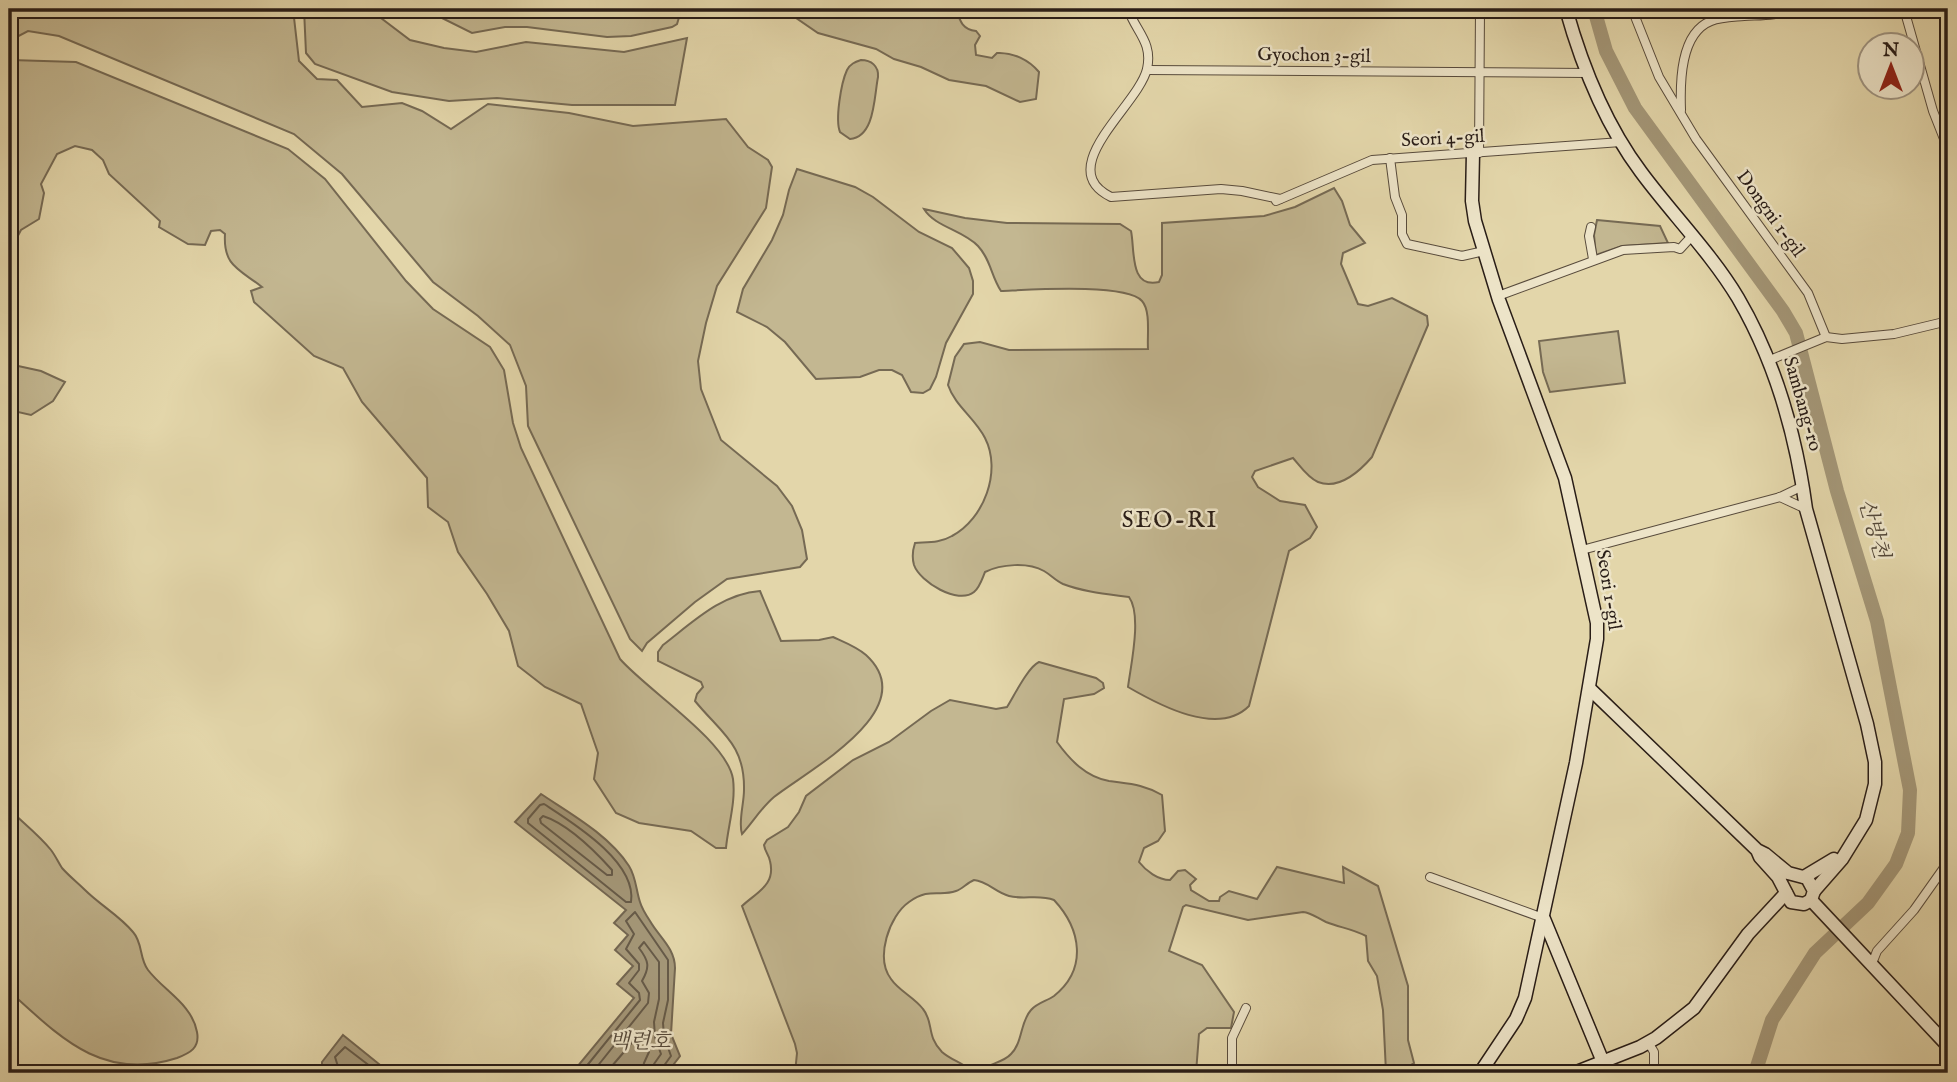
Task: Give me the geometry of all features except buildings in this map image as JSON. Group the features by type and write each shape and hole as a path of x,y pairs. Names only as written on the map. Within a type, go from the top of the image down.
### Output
{"street":[{"path":"1128,9 1146,41 1147,70"},
{"name":"Seori 1-gil","path":"1480,9 1480,73 1472,201 1475,221 1498,296 1565,478 1597,623 1590,689 1543,918 1520,1008 1511,1028 1480,1073"},
{"name":"Sambang-ro","path":"1566,9 1588,73 1621,142 1639,170 1736,296 1770,360 1794,444 1806,509 1867,723 1875,762 1875,784 1866,820 1815,900"},
{"name":"Dongni 1-gil","path":"1632,9 1659,77 1696,139 1808,293 1826,337"},
{"name":"Dongni 1-gil","path":"1681,113 1680,73 1695,34 1704,25 1721,18 1774,15 1793,9"},
{"path":"1904,9 1933,111 1948,149"},
{"name":"Gyochon 3-gil","path":"1147,70 1480,73"},
{"name":"Seori 4-gil","path":"1147,70 1090,162 1090,176 1099,190 1111,197 1221,190 1242,191 1278,200 1372,160 1621,142"},
{"path":"1480,73 1588,73"},
{"path":"1390,158 1395,197 1402,215 1402,234 1407,244 1462,256 1484,251"},
{"path":"1587,233 1593,259"},
{"path":"1498,296 1623,250 1674,247 1680,249 1692,237"},
{"path":"1770,360 1826,337 1842,339 1894,334 1948,321"},
{"path":"1582,550 1780,497 1803,486"},
{"path":"1780,497 1806,509"},
{"path":"1590,689 1757,850 1786,891"},
{"path":"1757,850 1765,853 1788,873 1811,882 1815,900 1868,963 1948,1046"},
{"name":"Sambang-ro","path":"1801,877 1846,851"},
{"path":"1868,963 1914,910 1948,862"},
{"path":"1430,877 1543,918 1603,1062"},
{"path":"1795,904 1787,899 1786,891 1789,881 1801,877"},
{"path":"1573,1073 1648,1042 1694,1008 1752,930 1786,891"},
{"path":"1752,930 1761,928 1775,914 1795,904 1815,900"},
{"path":"1232,1073 1232,1038 1245,1008"},
{"path":"1648,1042 1654,1052 1654,1073"}],"shaded area":[{"path":"9,9 293,9 299,61 317,79 337,80 362,107 402,103 422,111 451,129 488,104 569,113 633,126 726,119 748,147 768,160 772,167 766,208 717,286 698,361 701,389 721,440 777,486 792,506 802,530 807,559 800,567 727,579 695,602 647,643 642,651 630,639 528,426 526,386 510,345 478,316 433,282 342,174 294,134 59,36 28,31 9,41"},
{"path":"304,9 369,9 410,40 476,52 526,42 624,52 687,38 675,105 572,105 497,98 449,101 392,92 315,64 306,53"},
{"path":"416,9 716,9 681,11 677,24 672,27 631,36 607,37 527,27 505,27 472,33 434,14"},
{"path":"783,9 956,9 962,24 980,36 975,45 976,55 992,58 997,53 1015,55 1026,60 1039,72 1036,99 1020,102 986,86 949,80 921,67 894,59 876,49 818,33"},
{"path":"11,60 76,62 288,149 325,179 406,281 433,309 490,347 504,370 513,423 521,448 620,659 702,733 728,764 734,788 726,848 716,848 691,831 639,823 616,813 594,779 598,753 581,704 545,687 518,666 509,631 458,552 448,522 428,507 427,478 362,402 343,368 314,356 254,302 251,291 262,287 234,266 227,253 225,234 220,230 211,231 205,245 188,244 159,227 160,221 109,174 103,160 92,150 75,146 57,154 41,184 44,193 39,219 21,230 13,245 9,247"},
{"path":"861,60 874,64 878,77 869,124 858,137 850,139 840,132 839,101 847,70"},
{"path":"797,169 855,187 873,197 919,232 952,248 969,268 973,294 946,343 930,389 923,393 911,392 902,375 892,370 879,370 860,377 816,379 785,342 767,327 737,312 743,289 772,240 783,215"},
{"path":"1334,188 1342,201 1350,225 1365,243 1343,253 1341,264 1358,304 1368,306 1392,298 1427,316 1428,325 1372,457 1361,468 1341,482 1326,484 1311,478 1293,458 1255,471 1252,477 1258,487 1280,501 1305,505 1317,527 1310,538 1289,551 1249,706 1236,715 1221,719 1205,718 1172,709 1128,687 1135,627 1133,605 1129,597 1071,587 1038,568 1023,565 991,569 985,572 974,592 959,596 940,590 918,572 914,565 915,543 943,540 963,528 981,506 990,479 992,465 985,438 955,399 948,385 955,357 964,344 980,342 1009,350 1148,349 1148,317 1142,301 1132,295 1097,290 1001,291 986,257 978,246 935,220 924,209 1007,223 1120,224 1131,231 1135,266 1138,274 1149,283 1159,282 1162,275 1162,223 1264,216 1295,207"},
{"path":"1597,220 1660,226 1668,243 1622,246 1596,255 1594,235"},
{"path":"1618,331 1625,383 1550,392 1543,372 1539,341"},
{"path":"9,364 41,371 65,382 53,401 31,415 9,410"},
{"path":"760,591 781,641 833,637 855,647 866,655 880,675 881,696 872,717 855,736 774,797 742,834 743,774 736,750 695,701 703,687 701,682 658,661 658,652 663,645 708,610 733,597"},
{"path":"1039,662 1096,678 1103,683 1104,688 1094,694 1064,699 1057,742 1073,761 1093,776 1142,787 1162,795 1165,831 1158,841 1144,848 1139,862 1145,869 1170,880 1178,871 1185,870 1196,879 1190,885 1191,890 1209,901 1219,901 1220,897 1229,891 1257,899 1277,867 1344,883 1343,867 1378,886 1408,986 1408,1040 1414,1063 1406,1068 1386,1072 1383,1010 1377,976 1368,961 1366,936 1303,912 1248,920 1186,905 1183,907 1169,951 1202,965 1234,1012 1231,1028 1207,1028 1199,1034 1196,1073 979,1073 1003,1060 1015,1049 1027,1015 1036,1006 1054,996 1072,974 1077,949 1070,923 1054,900 1009,896 974,880 956,891 923,895 909,902 890,927 884,949 886,970 894,983 926,1014 937,1046 973,1073 795,1073 795,1044 742,906 768,882 771,869 764,845 767,840 788,827 806,796 853,760 889,742 950,700 996,709 1007,707 1026,676"},
{"path":"9,809 46,844 68,874 133,932 148,970 184,1006 194,1022 198,1038 190,1052 150,1064 126,1064 104,1059 65,1039 9,991"}],"water":[{"name":"백련호","path":"541,794 589,826 621,855 633,875 643,910 672,954 675,968 671,1034 680,1056 667,1073 572,1073 634,998 617,984 633,966 615,950 628,935 614,923 626,910 515,822"},
{"path":"343,1035 390,1073 334,1073 331,1066 322,1065"}],"waterway":[{"name":"산방천","path":"1594,9 1606,51 1635,108 1783,311 1796,333 1837,491 1877,621 1910,790 1908,833 1896,864 1868,903 1815,953 1772,1020 1755,1073"}],"district":[{"name":"SEO-RI","path":"1170,520"}]}
